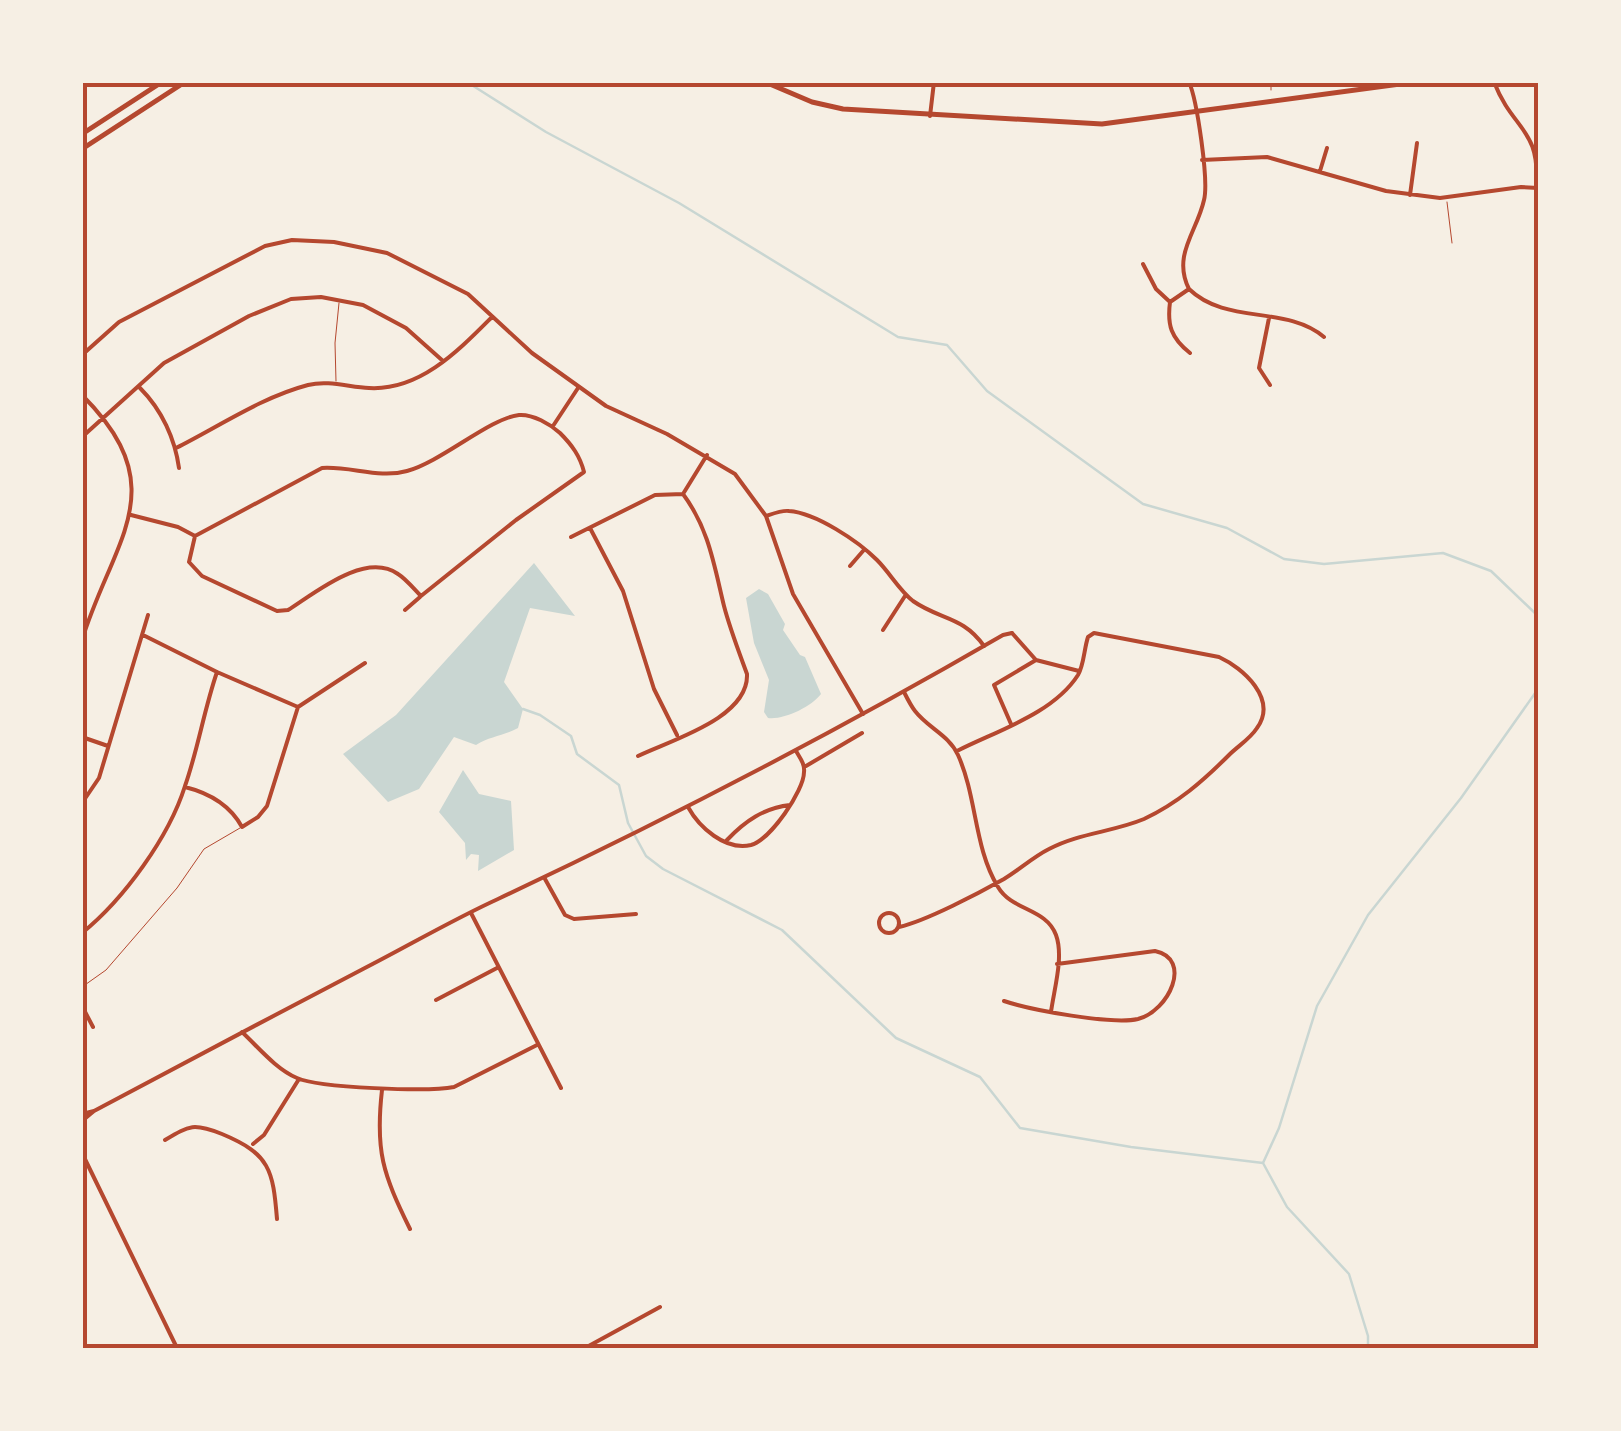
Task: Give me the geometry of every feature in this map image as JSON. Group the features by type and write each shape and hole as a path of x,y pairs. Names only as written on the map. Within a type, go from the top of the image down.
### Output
{"main road":[{"path":"82,134 162,82"},
{"path":"82,148 185,82"},
{"path":"765,82 843,110 1102,124 1416,82"}],"street":[{"path":"930,116 934,82"},
{"path":"1189,82 1196,112 1204,201 1183,253 1184,278 1189,289 1214,306 1306,324 1324,337"},
{"path":"1202,160 1267,157 1410,196 1447,198 1537,188 1534,146 1511,116 1494,82"},
{"path":"1410,196 1417,143"},
{"path":"1320,171 1327,148"},
{"path":"82,355 119,322 265,246 292,240 364,246 387,253 452,285 494,316 532,353 606,406 707,455 735,474 766,516 793,594 863,714"},
{"path":"1143,264 1156,289 1170,302 1170,331 1190,352"},
{"path":"1170,302 1189,289"},
{"path":"82,437 164,362 272,306 306,298 364,304 424,340 443,361"},
{"path":"176,448 291,390 313,384 390,388 431,371 494,316"},
{"path":"1269,318 1259,368 1270,384"},
{"path":"140,388 159,412 176,448 179,468"},
{"path":"553,426 578,388"},
{"path":"82,396 125,452 134,496 82,640"},
{"path":"405,610 584,472 581,459 553,426 519,415 398,474 322,468 195,536 189,562 194,570 277,611 288,610 347,574 367,568 396,572 421,596"},
{"path":"683,494 707,455"},
{"path":"571,537 655,495 683,494"},
{"path":"638,756 720,717 745,694 748,674 725,608 714,557 696,512 683,494"},
{"path":"766,516 789,511 848,536 906,595 927,610 972,629 984,646"},
{"path":"130,515 178,526 195,536"},
{"path":"590,528 622,591 654,689 678,736"},
{"path":"850,566 865,550"},
{"path":"883,630 906,595"},
{"path":"82,802 99,778 148,615"},
{"path":"82,1117 471,913 688,807 904,692 1003,634 1012,633 1036,660 1080,672"},
{"path":"899,927 900,920 893,913 886,913 880,920 882,930 888,933 996,883 1068,840 1141,820 1183,798 1258,727 1263,717 1262,702 1249,677 1220,656 1118,640 1104,633 1088,637 1080,672 1045,707 957,751"},
{"path":"142,634 217,672 298,706"},
{"path":"1011,724 994,685 1036,660"},
{"path":"185,787 221,802 242,827 258,817 267,806 298,706 365,663"},
{"path":"82,934 161,840 185,787 217,672"},
{"path":"904,692 916,713 957,751 982,845 1003,895 1040,915 1052,927 1059,947 1051,1012"},
{"path":"805,766 862,732"},
{"path":"82,737 108,746"},
{"path":"688,807 698,825 710,834 744,845 763,839 800,789 805,766 796,750"},
{"path":"727,840 756,815 790,804"},
{"path":"545,880 565,914 574,918 636,914"},
{"path":"471,913 561,1088"},
{"path":"1004,1001 1051,1012 1128,1020 1158,1010 1171,990 1174,967 1169,958 1154,951 1057,964"},
{"path":"436,1000 497,968"},
{"path":"82,1006 93,1027"},
{"path":"242,1032 278,1066 299,1079 382,1088 454,1087 537,1046"},
{"path":"251,1146 264,1135 299,1079"},
{"path":"382,1088 380,1156 410,1228"},
{"path":"164,1140 200,1125 251,1146 272,1176 277,1219"},
{"path":"83,1156 177,1348"},
{"path":"585,1348 660,1307"}],"lane":[{"path":"1447,198 1452,244"},
{"path":"337,384 335,343 340,300"},
{"path":"82,986 106,970 204,849 242,827"}],"path":[{"path":"1271,90 1272,82"}],"shaded area":[{"path":"534,563 575,616 530,608 504,682 523,709 518,728 476,745 454,737 419,789 388,802 343,754 396,715"},
{"path":"759,589 768,594 785,624 783,630 805,657 821,694 811,704 782,717 768,718 764,712 769,680 754,643 746,598"},
{"path":"463,770 479,794 511,801 514,850 478,871 479,855 471,854 466,860 465,843 439,812"}],"waterway":[{"path":"467,82 546,132 679,203 898,337 947,345 987,391 1143,504 1227,528 1284,559 1324,564 1443,553 1491,571 1538,616"},
{"path":"1368,1348 1349,1274 1287,1207 1263,1163 1279,1128 1317,1006 1368,915 1461,798 1538,689"},
{"path":"523,709 540,715 571,736 577,754 619,785 628,823 646,856 663,869 782,930 896,1038 980,1077 1020,1128 1263,1163"}]}
